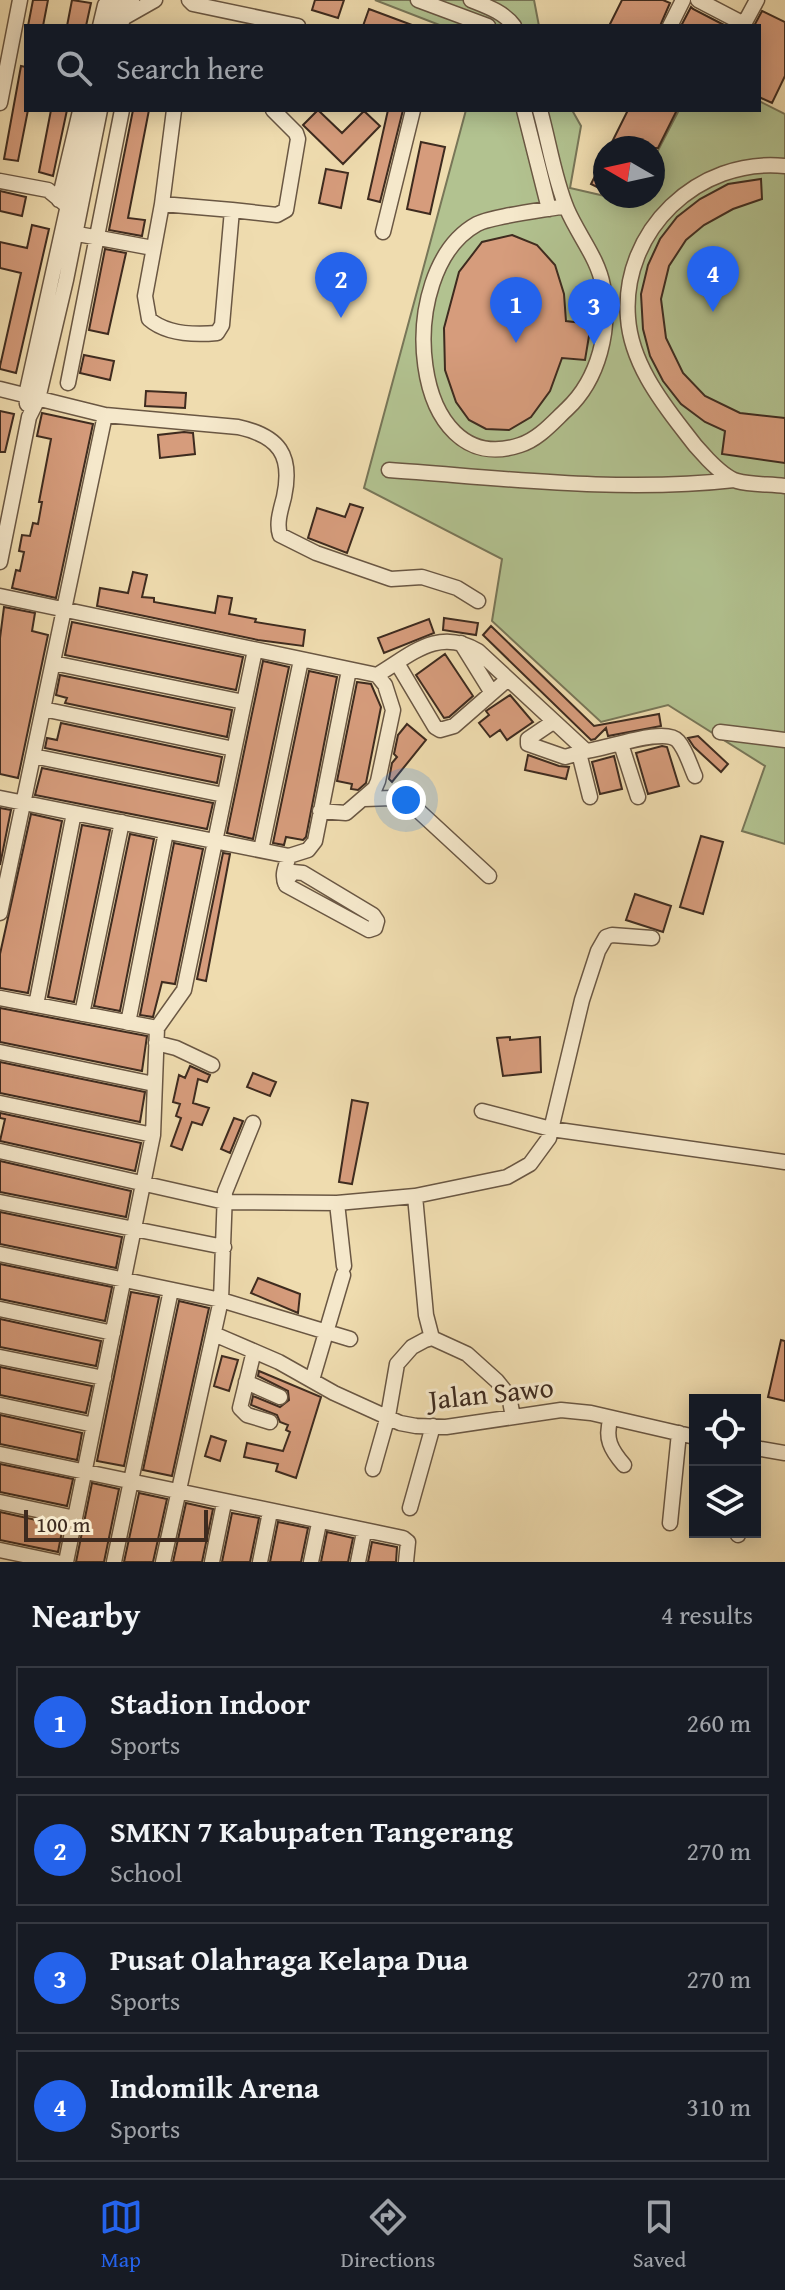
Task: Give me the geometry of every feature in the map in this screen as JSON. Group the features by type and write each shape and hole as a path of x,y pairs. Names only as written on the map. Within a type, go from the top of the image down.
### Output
{"street":[{"path":"0,103 20,0"},
{"path":"101,24 107,4 132,0"},
{"path":"120,24 125,17 155,0"},
{"path":"189,0 193,4 288,24"},
{"path":"418,0 460,7 485,24"},
{"path":"471,0 492,8 513,24"},
{"path":"671,24 683,0"},
{"path":"698,0 744,24 757,0"},
{"path":"0,562 32,397 70,232 68,194 80,112"},
{"path":"68,194 88,112"},
{"path":"68,194 99,112"},
{"path":"68,383 122,112"},
{"path":"174,112 162,204 145,296 149,319 159,328 204,334 217,333 222,325 232,210"},
{"path":"162,204 277,215 286,210 298,139 275,112"},
{"path":"383,232 413,112"},
{"path":"525,112 549,209"},
{"path":"541,112 566,206 596,264 603,286 605,324 599,361 579,398 542,433 522,445 496,451 467,442 441,417 428,384 422,347 426,304 440,266 460,237 479,223 566,206"},
{"path":"734,480 697,449 653,388 640,362 628,320 629,280 643,242 665,210 697,184 734,170 785,166"},
{"path":"0,181 68,194"},
{"path":"70,232 153,248"},
{"path":"43,351 73,358"},
{"path":"0,389 105,415 238,427 259,432 281,448 287,467 278,527 280,535 316,553 391,579 422,577 457,588 478,601"},
{"path":"0,913 105,415"},
{"path":"494,477 496,451"},
{"path":"389,470 567,482 686,486 734,480 785,486"},
{"path":"0,596 377,675 438,640 461,643 478,651 583,752 590,797"},
{"path":"461,643 492,693"},
{"path":"66,1562 153,1135 156,1036 184,990 255,650"},
{"path":"261,850 301,660"},
{"path":"53,663 244,702"},
{"path":"397,663 437,729 448,730 454,726 508,679"},
{"path":"0,798 289,856 313,847 349,670"},
{"path":"320,811 346,813 364,799 378,781 393,710 391,698 377,675"},
{"path":"43,709 234,749"},
{"path":"553,722 528,739 528,744 565,757 653,735 674,737 680,743 695,776"},
{"path":"720,732 785,740"},
{"path":"621,744 638,797"},
{"path":"33,756 224,795"},
{"path":"364,799 392,798 410,803 489,876"},
{"path":"36,1005 74,813"},
{"path":"82,1014 122,822"},
{"path":"128,1023 166,832"},
{"path":"285,883 284,872 289,856"},
{"path":"297,871 373,915 377,921 375,928 369,930 285,883 297,871"},
{"path":"326,908 335,893"},
{"path":"0,1151 225,1202 337,1203 415,1196 507,1177 530,1164 549,1138 582,1000 598,951 606,937 652,938"},
{"path":"0,998 128,1023 212,1065"},
{"path":"0,1052 154,1084"},
{"path":"0,1103 153,1135"},
{"path":"482,1111 551,1129 785,1162"},
{"path":"163,1562 221,1300 227,1186 253,1123"},
{"path":"415,1196 426,1315 432,1338"},
{"path":"0,1202 224,1247"},
{"path":"312,1380 344,1270 337,1203"},
{"path":"0,1254 221,1300 350,1339"},
{"path":"114,1562 171,1290"},
{"path":"0,1309 113,1333"},
{"name":"Jalan Sawo","path":"214,1334 400,1423 433,1426 488,1423 561,1410 689,1436"},
{"path":"373,1469 388,1416 397,1364 412,1347 432,1338 467,1354 497,1381 509,1396 513,1417"},
{"path":"254,1351 240,1408 247,1415 270,1422"},
{"path":"0,1357 104,1378"},
{"path":"246,1382 280,1397"},
{"path":"0,1405 94,1425"},
{"path":"611,1418 608,1426 609,1446 624,1465"},
{"path":"410,1508 433,1426"},
{"path":"670,1523 679,1433"},
{"path":"761,1449 785,1453"},
{"path":"0,1454 319,1523 403,1538 409,1548 406,1562"},
{"path":"0,1502 75,1518"},
{"path":"212,1562 224,1503"},
{"path":"260,1562 270,1512"},
{"path":"311,1562 319,1523"},
{"path":"358,1562 364,1532"},
{"path":"0,1550 57,1562"}],"green space":[{"path":"375,0 534,0 539,24 437,24"},
{"path":"761,102 785,114 785,844 742,831 765,766 668,705 601,722 492,621 502,559 364,488 465,112 573,112 581,126 570,188 593,193 593,208 665,208 665,137 678,112 761,112"}],"building":[{"path":"33,0 48,0 43,24 28,24"},
{"path":"72,0 91,3 86,24 67,24"},
{"path":"315,0 344,0 338,18 312,10"},
{"path":"622,0 663,0 670,3 661,24 610,24"},
{"path":"691,7 722,24 682,24"},
{"path":"369,9 409,24 364,24"},
{"path":"762,11 785,22 785,76 772,103 761,98 761,24 755,24"},
{"path":"21,66 24,67 24,112 28,112 18,161 4,159"},
{"path":"51,112 67,112 53,176 39,172"},
{"path":"133,112 149,112 128,218 145,220 142,236 109,230"},
{"path":"316,112 320,112 342,133 365,112 380,126 343,164 303,125"},
{"path":"388,112 402,112 380,202 368,199"},
{"path":"627,112 676,112 664,136 615,136"},
{"path":"421,142 445,147 430,214 407,209"},
{"path":"326,169 348,173 341,208 319,203"},
{"path":"761,179 762,199 733,209 704,225 686,240 669,266 661,299 666,338 683,373 705,396 740,413 785,418 785,463 722,454 725,431 705,422 681,404 663,381 650,356 643,329 641,294 648,265 660,239 677,217 700,199 728,184"},
{"path":"0,191 26,197 22,216 0,211"},
{"path":"32,225 49,229 16,373 0,369 0,366 21,273 0,268 0,242 27,248"},
{"path":"512,235 537,245 555,265 564,294 566,321 591,324 585,360 562,358 550,391 531,417 509,430 486,429 469,420 456,402 445,370 444,328 459,272 482,242"},
{"path":"105,249 126,253 108,334 89,330"},
{"path":"84,355 114,361 110,380 80,373"},
{"path":"146,391 186,393 185,408 145,406"},
{"path":"0,411 14,414 5,452 0,452"},
{"path":"42,413 93,424 56,598 12,588 24,552 19,551 22,535 30,536 33,523 38,524 42,502 39,502 51,439 37,436"},
{"path":"193,433 195,454 160,458 158,435"},
{"path":"350,504 363,508 347,553 308,538 317,508 345,517"},
{"path":"133,572 147,575 142,597 215,613 218,596 232,598 229,614 256,619 255,622 305,630 303,646 258,640 97,606 100,588 128,593"},
{"path":"4,607 35,613 32,631 48,635 18,778 0,774 0,638"},
{"path":"444,618 478,623 476,635 443,630"},
{"path":"429,619 434,633 384,653 378,638"},
{"path":"72,622 243,657 236,690 65,655"},
{"path":"491,626 594,726 659,714 661,726 608,736 606,728 591,740 483,635"},
{"path":"445,654 473,696 444,718 416,675"},
{"path":"263,661 289,667 253,839 227,833"},
{"path":"309,671 337,677 306,837 303,840 286,837 284,845 273,843"},
{"path":"60,675 232,710 227,737 65,703 67,698 56,695"},
{"path":"357,682 371,684 381,707 366,783 358,790 351,789 352,784 337,781"},
{"path":"510,695 533,722 507,740 500,730 490,737 479,723 489,715 486,711"},
{"path":"61,723 222,757 217,783 45,748 47,738 57,740"},
{"path":"407,724 426,740 392,782 389,779 392,763 397,757 394,754 398,735"},
{"path":"698,736 728,764 721,772 688,738"},
{"path":"667,747 679,786 648,794 636,753"},
{"path":"528,755 569,767 566,779 525,770"},
{"path":"614,756 622,789 600,794 592,762"},
{"path":"42,768 213,803 207,829 35,795"},
{"path":"0,808 11,810 0,865"},
{"path":"31,814 62,821 28,993 0,988 0,954"},
{"path":"82,825 110,830 74,1002 48,997"},
{"path":"130,834 154,839 120,1011 94,1006"},
{"path":"701,836 723,842 703,914 680,907"},
{"path":"174,843 203,849 175,984 162,982 153,1017 140,1015"},
{"path":"223,853 230,854 206,981 197,979"},
{"path":"635,894 671,906 663,932 626,920"},
{"path":"0,1008 147,1036 142,1071 0,1042"},
{"path":"510,1037 510,1040 540,1037 541,1072 503,1076 497,1038"},
{"path":"0,1062 145,1092 140,1122 0,1093"},
{"path":"190,1066 210,1075 207,1082 198,1079 193,1103 209,1108 202,1125 192,1122 182,1150 171,1146 181,1118 176,1116 180,1104 173,1102 179,1075 185,1078"},
{"path":"253,1073 276,1082 270,1096 247,1087"},
{"path":"352,1100 368,1103 352,1184 339,1182"},
{"path":"0,1113 141,1143 135,1171 0,1141 5,1119 0,1118"},
{"path":"234,1118 243,1121 230,1153 221,1149"},
{"path":"0,1161 131,1191 126,1217 0,1192"},
{"path":"0,1212 122,1237 116,1268 0,1244"},
{"path":"0,1264 112,1287 105,1321 0,1299"},
{"path":"258,1278 300,1294 298,1313 251,1293"},
{"path":"131,1292 159,1297 124,1466 97,1461"},
{"path":"179,1301 209,1308 172,1476 143,1470"},
{"path":"0,1319 101,1341 96,1366 0,1347"},
{"path":"781,1340 785,1341 785,1401 768,1397"},
{"path":"222,1356 238,1360 229,1391 214,1386"},
{"path":"0,1367 92,1386 86,1413 0,1395"},
{"path":"259,1371 321,1397 296,1478 276,1471 278,1464 244,1457 247,1443 283,1451 290,1432 286,1430 288,1425 280,1422 277,1415 251,1405 253,1396 280,1407 289,1400 288,1391 258,1376"},
{"path":"0,1415 82,1433 77,1460 0,1444"},
{"path":"211,1436 226,1441 220,1461 205,1456"},
{"path":"0,1464 73,1479 67,1506 0,1492"},
{"path":"92,1483 119,1489 104,1562 76,1562"},
{"path":"139,1493 167,1499 153,1562 124,1562"},
{"path":"186,1503 213,1509 202,1562 173,1562"},
{"path":"0,1512 63,1526 58,1552 0,1540"},
{"path":"232,1513 259,1518 250,1562 222,1562"},
{"path":"278,1522 308,1528 301,1562 270,1562"},
{"path":"327,1532 353,1538 348,1562 321,1562"},
{"path":"372,1542 397,1547 396,1562 368,1562"}],"place":[{"name":"Indomilk Arena","path":"713,312"},
{"name":"SMKN 7 Kabupaten Tangerang","path":"341,318"},
{"name":"Stadion Indoor","path":"516,343"},
{"name":"Pusat Olahraga Kelapa Dua","path":"594,345"}]}
